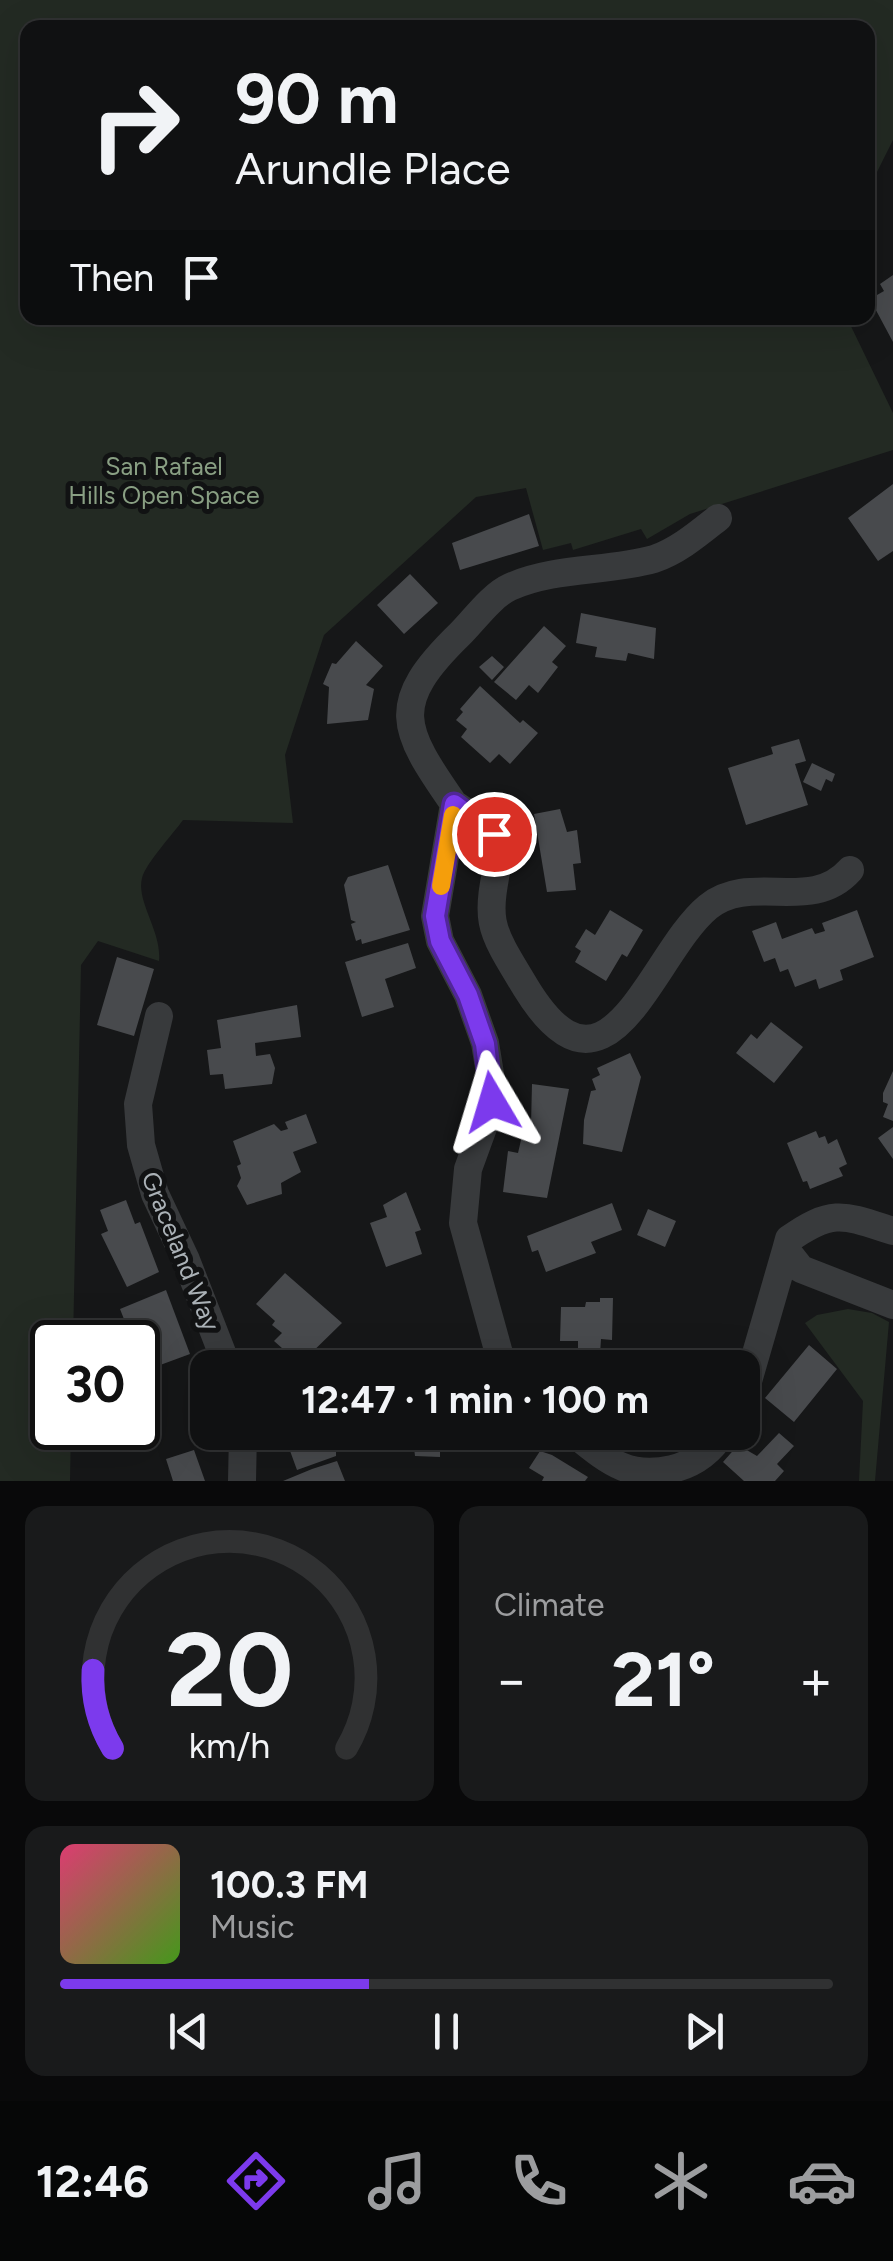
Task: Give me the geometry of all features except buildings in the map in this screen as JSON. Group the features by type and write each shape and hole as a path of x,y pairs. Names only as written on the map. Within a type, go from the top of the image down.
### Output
{"street":[{"path":"718,518 686,542 655,558 564,573 508,588 430,664 408,708 412,738 454,804 484,824 501,846 490,922 545,1019 568,1036 593,1038 626,1020 669,954 708,907 738,890 820,891 839,882 850,870"},
{"path":"454,804 435,916 440,941 468,995 485,1044 492,1102 468,1169 462,1223 498,1350"},
{"name":"Graceland Way","path":"159,1016 138,1104 140,1145 155,1194 221,1350"},
{"path":"757,1350 789,1239 819,1218 844,1217 893,1231"},
{"path":"786,1250 801,1269 893,1306"},
{"path":"242,1481 243,1450"},
{"path":"596,1450 614,1464 648,1475 687,1466 710,1450"}],"green space":[{"name":"San Rafael Hills Open Space","path":"0,0 893,0 893,140 875,176 875,20 20,20 20,325 850,325 893,413 893,450 690,514 647,539 641,529 573,550 571,543 543,550 526,488 476,497 324,635 285,755 293,823 183,820 142,878 159,961 98,941 81,965 73,1320 30,1320 30,1450 71,1450 70,1481 0,1481"},
{"path":"848,1309 872,1313 889,1322 875,1481 859,1481 863,1401 805,1323 817,1315"}],"slow traffic":[{"path":"441,886 453,815"}],"route":[{"path":"492,1102 485,1044 468,995 440,941 435,916 454,804 494,834"}]}
